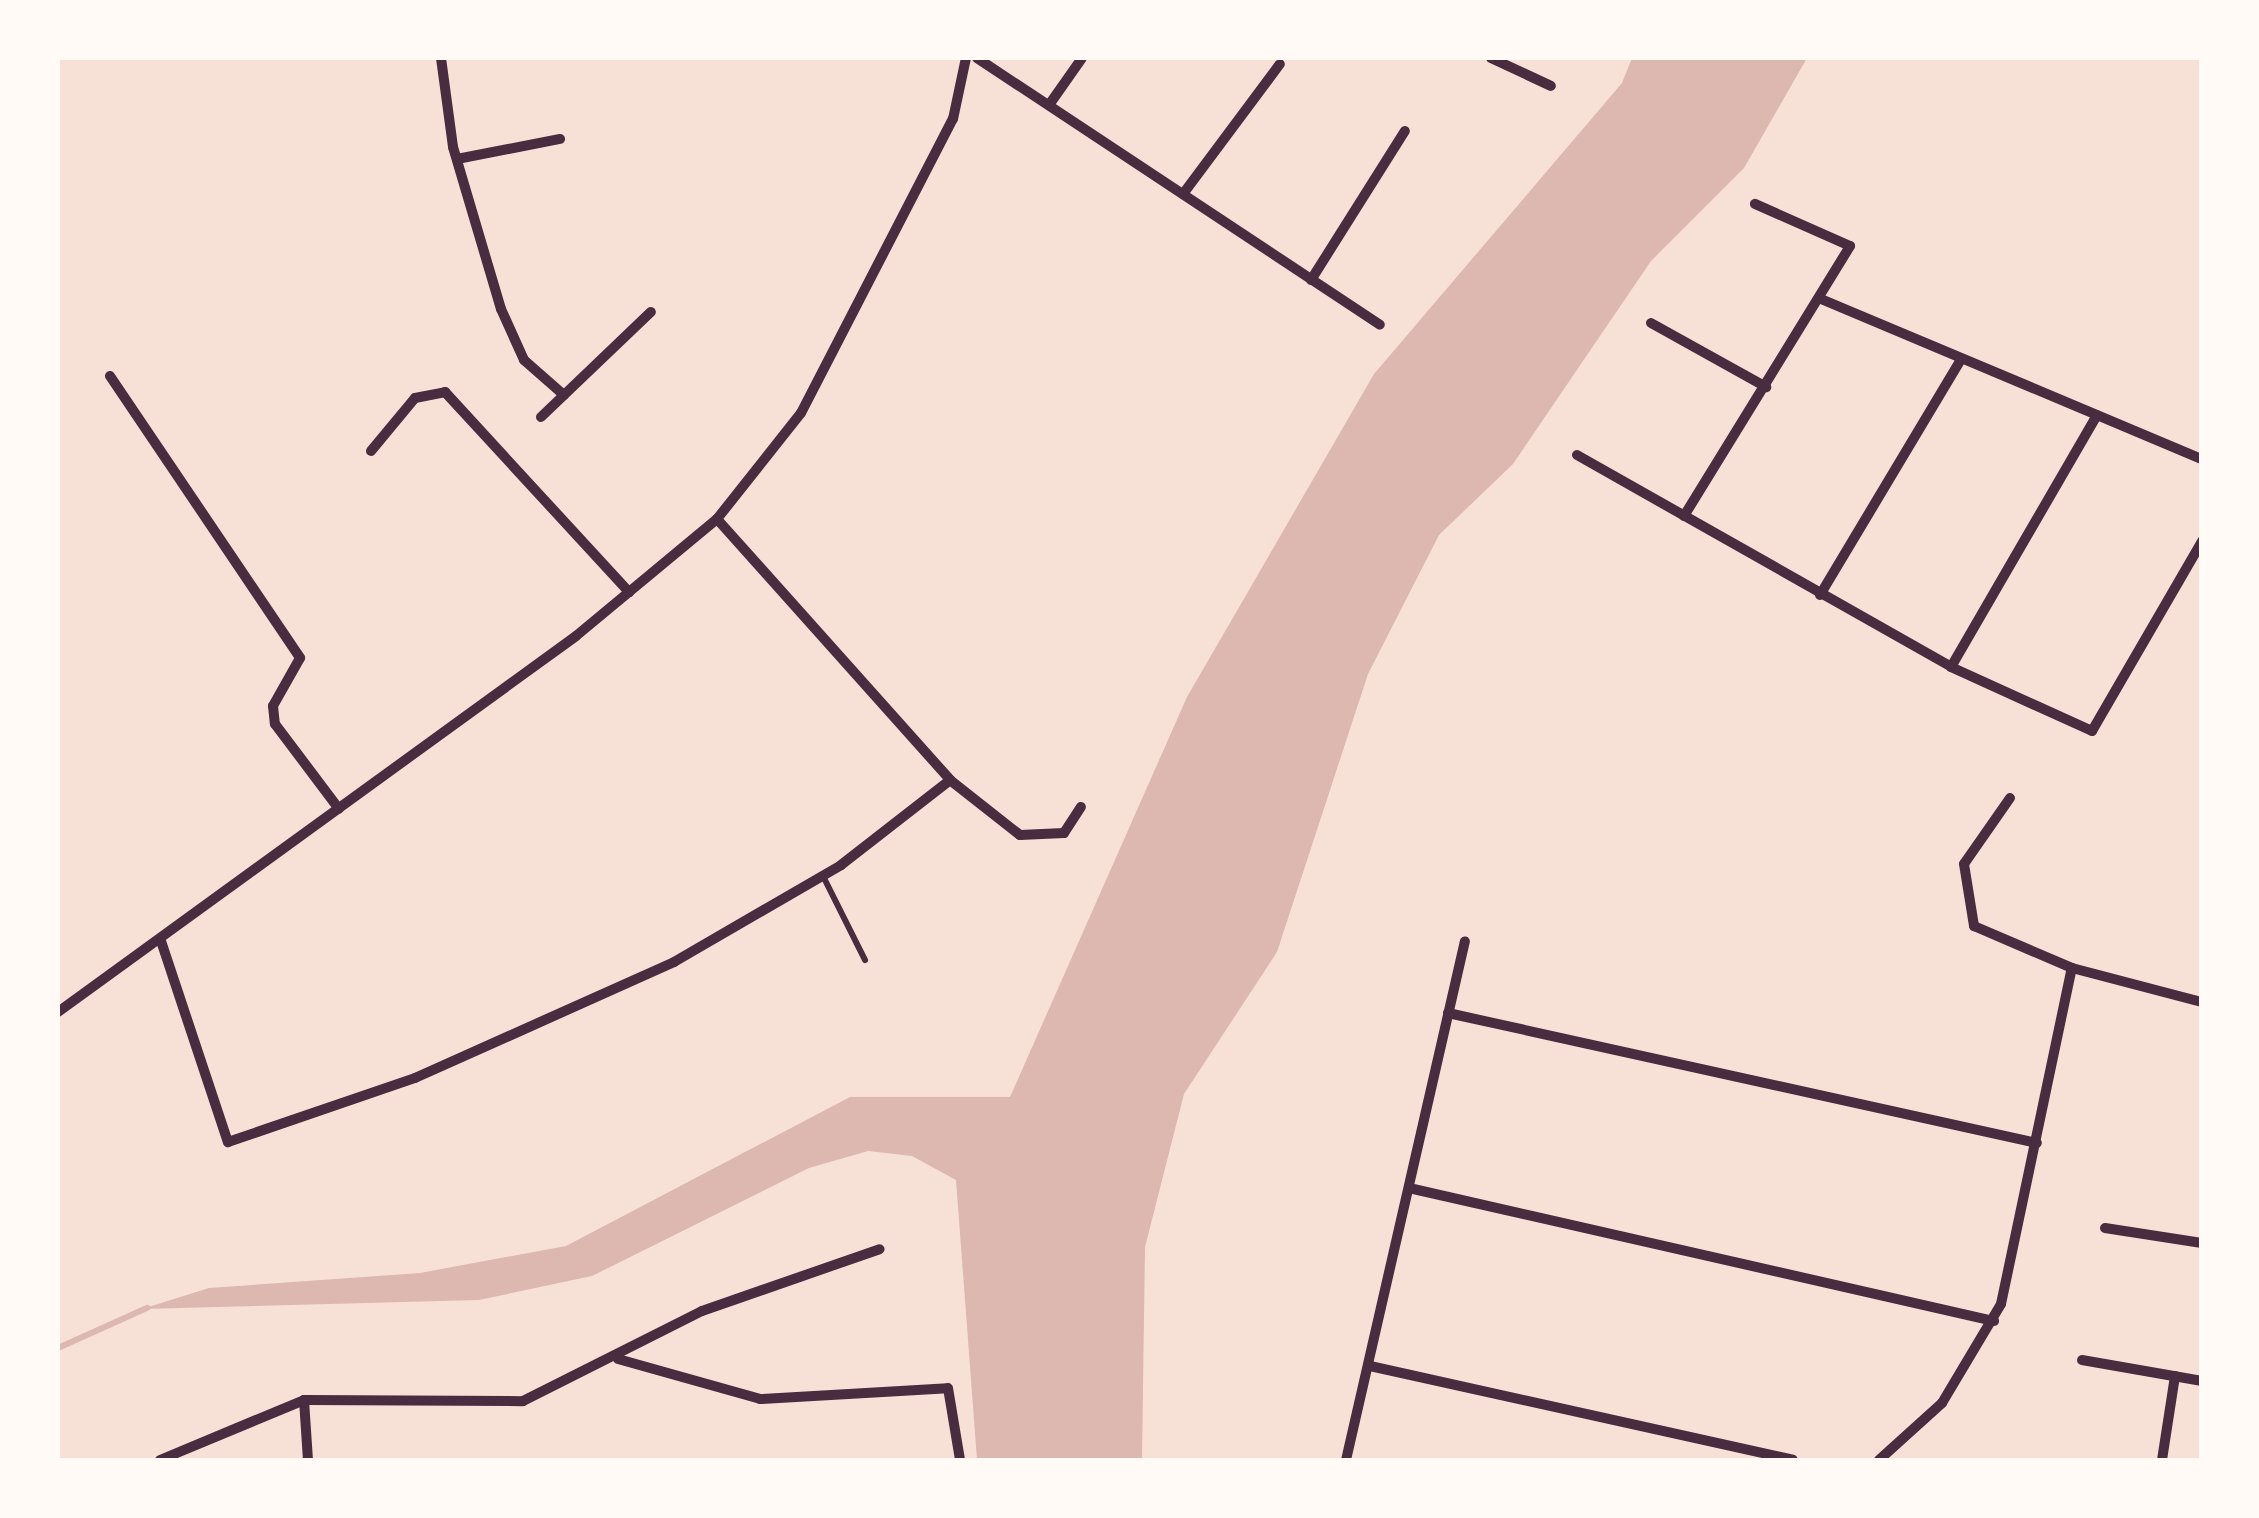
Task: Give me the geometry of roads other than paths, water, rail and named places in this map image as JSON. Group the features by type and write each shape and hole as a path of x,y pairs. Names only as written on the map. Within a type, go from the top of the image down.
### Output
{"street":[{"path":"441,58 457,159 500,309 524,360 564,395"},
{"path":"58,1012 161,942 339,809 629,592 717,519 801,413 953,119 966,58"},
{"path":"976,58 1380,325"},
{"path":"1049,105 1082,58"},
{"path":"1492,58 1551,86"},
{"path":"1183,194 1280,64"},
{"path":"1312,280 1404,131"},
{"path":"457,159 560,140"},
{"path":"1684,516 1821,299 1850,246 1755,204"},
{"path":"1821,299 2202,459"},
{"path":"541,417 650,312"},
{"path":"1651,323 1766,387"},
{"path":"1820,596 1960,358"},
{"path":"110,376 300,658 273,706 275,724 339,809"},
{"path":"371,451 415,398 445,392 629,592"},
{"path":"1951,667 2097,416"},
{"path":"1576,455 1951,667 2092,731 2202,541"},
{"path":"717,519 950,780 1020,835 1064,832 1081,807"},
{"path":"161,942 228,1142 554,1020 822,875 950,780"},
{"path":"2010,798 1964,864 1962,899 1974,926 2072,968 2202,1002"},
{"path":"1346,1460 1465,941"},
{"path":"1879,1460 1942,1403 1994,1321 2037,1144 2072,968"},
{"path":"1448,1013 2037,1144"},
{"path":"1409,1188 1994,1321"},
{"path":"2105,1228 2202,1243"},
{"path":"160,1460 304,1400 523,1401 618,1359 702,1311 880,1249"},
{"path":"618,1359 760,1399 948,1388 960,1460"},
{"path":"2082,1360 2202,1381"},
{"path":"1370,1366 1792,1460"},
{"path":"2162,1460 2175,1376"},
{"path":"304,1400 308,1460"}],"lane":[{"path":"822,875 865,960"}],"waterway":[{"path":"58,1348 147,1308"}]}
